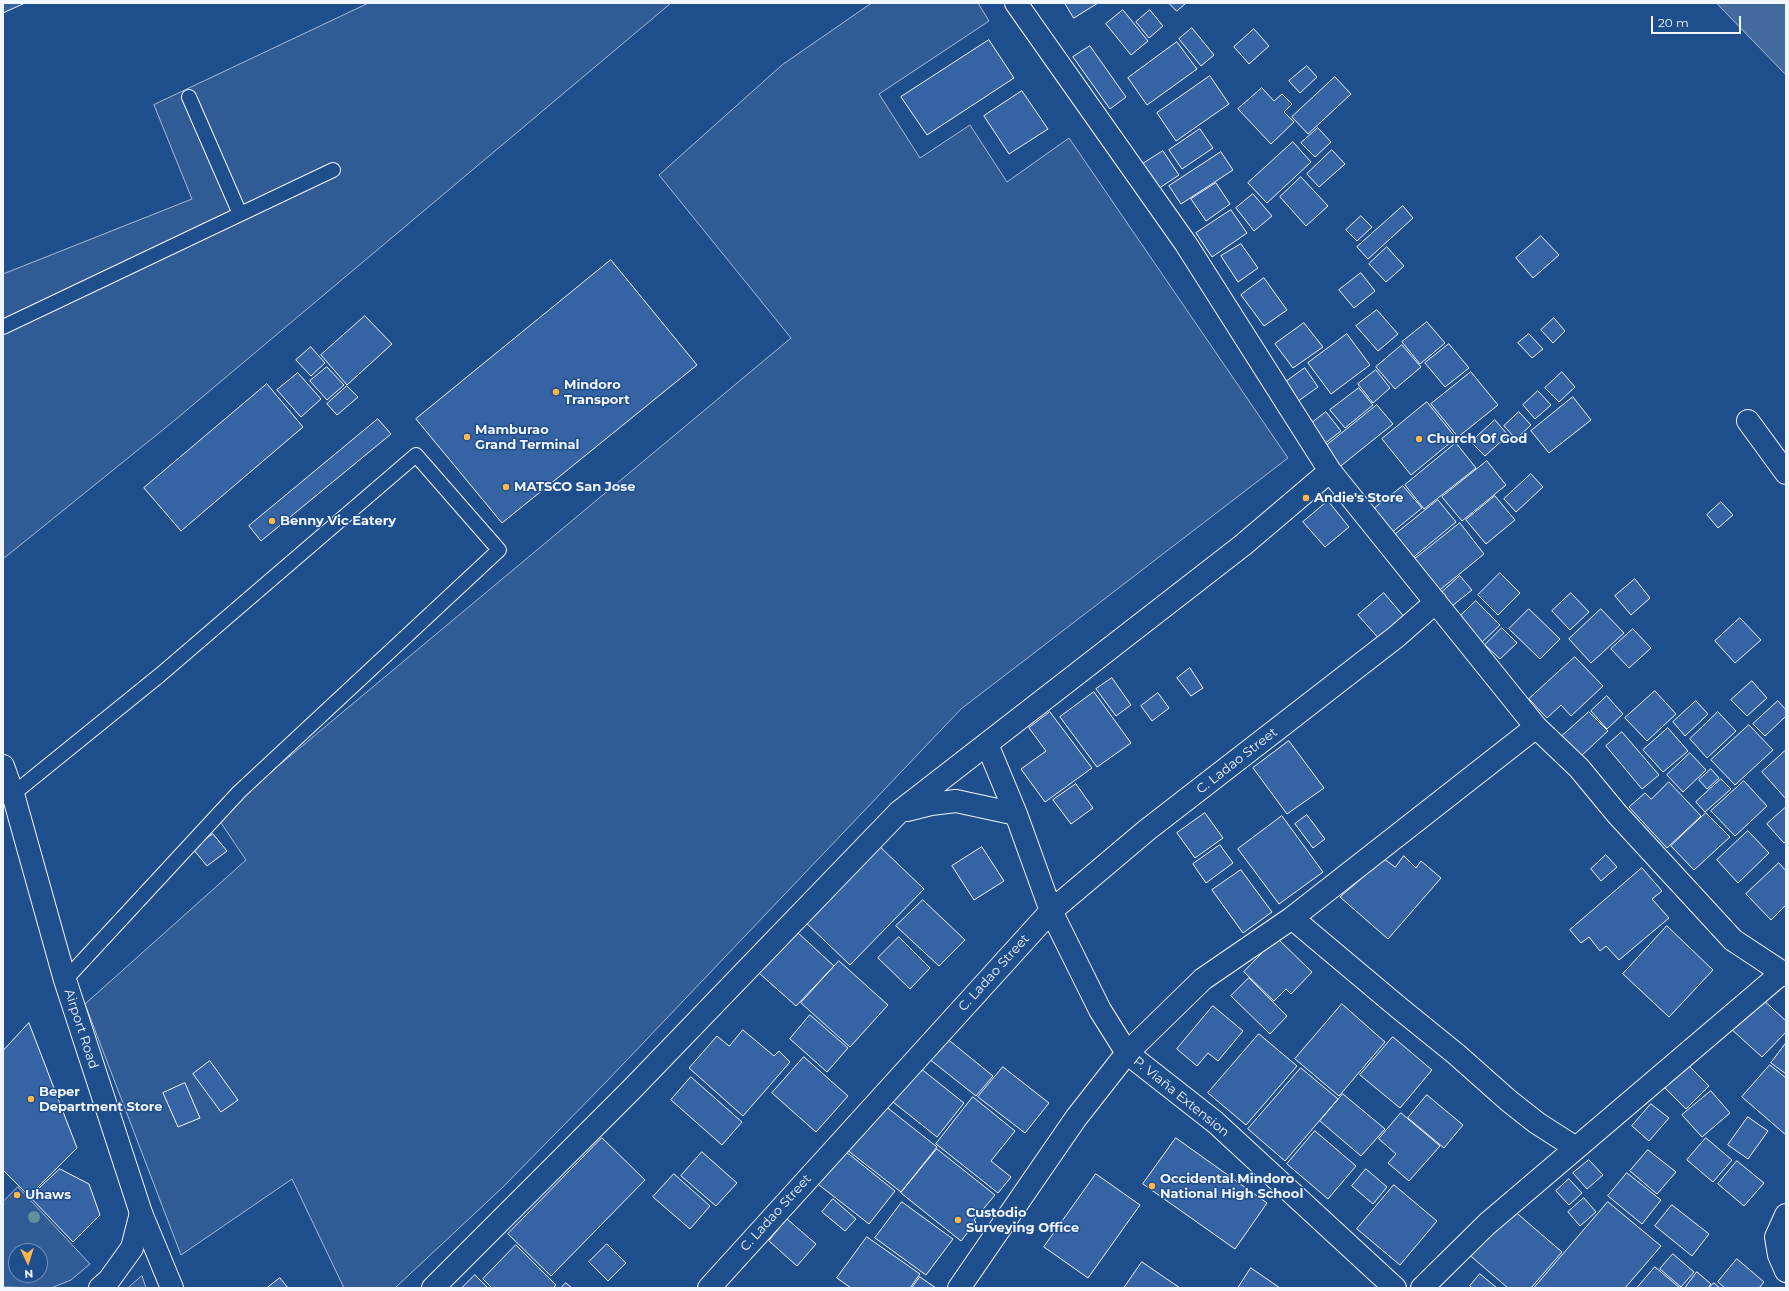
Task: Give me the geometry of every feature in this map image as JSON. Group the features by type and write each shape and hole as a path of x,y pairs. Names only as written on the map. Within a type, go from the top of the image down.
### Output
{"street":[{"path":"1016,3 1186,244 1330,471 1536,727 1579,768 1617,814 1733,940 1784,974 1487,1224 1422,1288"},
{"path":"1748,421 1786,473"},
{"path":"433,1288 632,1089 899,812 1243,545 1330,471"},
{"name":"C. Ladao Street","path":"709,1288 1051,911 1147,830 1396,637 1436,602"},
{"path":"987,744 1016,814 1051,911 1100,1010 1127,1053 1203,979 1292,918 1536,727"},
{"name":"Airport Road","path":"3,766 13,794 65,980 141,1213 172,1288"},
{"path":"899,812 931,804 956,801 1016,814"},
{"path":"1292,918 1484,1077 1509,1102 1536,1123 1576,1148"},
{"name":"P. Viaña Extension","path":"959,1288 1076,1118 1127,1053 1215,1122 1395,1288"},
{"path":"100,1288 109,1280 132,1248 141,1213"},
{"path":"1786,1215 1776,1237 1779,1256 1786,1271"}],"lane":[{"path":"189,97 240,214"},
{"path":"3,328 333,170"},
{"path":"13,794 160,675 416,455 499,550 239,792 65,980"}],"shaded area":[{"path":"369,3 671,3 175,420 3,559 3,274 192,199 154,105"},
{"path":"872,3 978,3 989,21 879,94 920,158 970,125 1007,182 1069,138 1288,458 961,709 606,1082 503,1187 395,1288 344,1288 292,1179 181,1255 85,1004 246,860 217,817 791,338 659,175 782,65"},
{"path":"1717,3 1786,3 1786,75 1725,12"},
{"path":"18,1187 90,1264 71,1280 51,1288 3,1287 3,1202"},
{"path":"142,1276 146,1288 128,1288"}],"building":[{"path":"3,3 25,3 3,13"},
{"path":"1065,3 1098,3 1074,18"},
{"path":"1169,3 1186,3 1177,11"},
{"path":"1123,10 1148,41 1131,55 1106,24"},
{"path":"1150,10 1163,26 1149,38 1136,22"},
{"path":"1192,28 1214,55 1201,66 1179,39"},
{"path":"1254,29 1269,46 1249,64 1234,47"},
{"path":"989,40 1014,78 927,135 901,97"},
{"path":"1177,42 1197,69 1147,105 1128,78"},
{"path":"1090,46 1126,97 1110,109 1073,57"},
{"path":"1307,66 1317,77 1300,93 1289,81"},
{"path":"1210,76 1229,104 1176,141 1157,113"},
{"path":"1335,77 1351,94 1308,134 1292,117"},
{"path":"1262,88 1274,101 1282,94 1292,104 1284,112 1294,122 1271,144 1238,109"},
{"path":"1022,91 1048,129 1009,154 984,116"},
{"path":"1318,128 1331,142 1315,157 1301,143"},
{"path":"1200,129 1213,148 1182,169 1169,150"},
{"path":"1293,142 1311,162 1267,203 1248,183"},
{"path":"1332,150 1345,164 1319,187 1307,174"},
{"path":"1163,151 1179,175 1158,189 1141,165"},
{"path":"1221,152 1233,170 1181,204 1169,186"},
{"path":"1301,177 1328,206 1306,226 1280,197"},
{"path":"1216,183 1230,204 1206,221 1191,199"},
{"path":"1253,194 1272,216 1254,231 1236,208"},
{"path":"1403,206 1413,218 1368,259 1357,247"},
{"path":"1231,210 1247,233 1212,257 1196,233"},
{"path":"1361,216 1372,227 1357,241 1346,230"},
{"path":"1541,236 1559,255 1533,278 1516,258"},
{"path":"1241,244 1258,268 1238,282 1221,256"},
{"path":"1387,247 1404,266 1386,282 1369,264"},
{"name":"Mindoro Transport","path":"611,260 697,365 502,523 416,419"},
{"path":"1361,273 1375,291 1354,308 1339,290"},
{"path":"1264,278 1287,310 1264,326 1241,295"},
{"path":"1377,310 1398,334 1378,351 1356,326"},
{"path":"365,316 392,344 347,385 321,355"},
{"path":"1554,318 1565,331 1553,343 1541,330"},
{"path":"1427,322 1445,343 1420,364 1402,342"},
{"path":"1304,323 1323,347 1293,368 1275,344"},
{"path":"1347,334 1370,365 1331,394 1308,363"},
{"path":"1529,334 1543,349 1532,358 1518,343"},
{"path":"1449,344 1469,368 1445,387 1425,363"},
{"path":"1402,345 1421,367 1395,389 1376,367"},
{"path":"311,347 325,363 311,376 296,360"},
{"path":"327,367 344,385 327,400 310,381"},
{"path":"1305,368 1318,387 1294,404 1280,386"},
{"path":"1376,370 1390,388 1373,403 1358,384"},
{"path":"1471,372 1498,405 1458,437 1431,404"},
{"path":"1562,372 1575,387 1559,402 1545,388"},
{"path":"298,373 321,399 301,417 277,390"},
{"path":"267,384 303,427 181,531 144,488"},
{"path":"347,386 358,397 337,415 327,404"},
{"path":"1359,388 1373,405 1345,428 1330,410"},
{"path":"1538,391 1551,405 1535,419 1523,405"},
{"path":"1573,397 1591,420 1549,453 1531,431"},
{"name":"Church Of God","path":"1427,402 1456,438 1411,475 1382,439"},
{"path":"1377,405 1393,424 1337,469 1321,450"},
{"path":"1326,412 1341,431 1319,448 1304,429"},
{"path":"1519,412 1531,425 1516,439 1504,426"},
{"path":"378,419 391,434 261,541 249,526"},
{"path":"1495,420 1508,435 1485,456 1471,442"},
{"path":"1456,443 1476,468 1424,509 1405,485"},
{"path":"1487,461 1506,485 1462,521 1442,497"},
{"path":"1531,474 1543,487 1516,512 1504,499"},
{"path":"1403,486 1422,508 1390,534 1371,511"},
{"path":"1495,496 1515,520 1486,544 1466,520"},
{"path":"1438,500 1456,522 1410,560 1392,537"},
{"path":"1328,501 1349,527 1325,547 1303,522"},
{"path":"1721,502 1733,515 1718,528 1707,515"},
{"path":"1460,523 1484,554 1436,593 1411,562"},
{"path":"1500,573 1520,593 1498,615 1478,595"},
{"path":"1460,576 1472,590 1452,606 1441,593"},
{"path":"1635,579 1650,598 1631,615 1615,596"},
{"path":"1384,593 1406,619 1381,641 1358,615"},
{"path":"1571,593 1589,612 1570,630 1552,611"},
{"path":"1476,601 1500,625 1479,645 1455,621"},
{"path":"1529,609 1560,639 1540,659 1509,629"},
{"path":"1601,609 1624,633 1591,663 1569,639"},
{"path":"1740,618 1761,640 1735,663 1715,641"},
{"path":"1502,628 1517,643 1500,659 1485,645"},
{"path":"1633,629 1651,648 1629,668 1611,649"},
{"path":"1575,657 1603,686 1571,716 1561,705 1547,718 1529,699"},
{"path":"1190,668 1203,688 1191,696 1177,678"},
{"path":"1112,678 1131,705 1116,716 1096,689"},
{"path":"1752,681 1767,698 1747,716 1731,700"},
{"path":"1655,691 1676,714 1647,741 1625,718"},
{"path":"1094,692 1131,743 1097,767 1060,717"},
{"path":"1158,693 1169,708 1152,721 1141,706"},
{"path":"1607,696 1623,714 1607,729 1591,711"},
{"path":"1696,701 1708,714 1685,736 1673,722"},
{"path":"1778,701 1786,710 1786,716 1765,736 1753,724"},
{"path":"1050,712 1092,768 1045,802 1021,769 1046,751 1029,728"},
{"path":"1589,712 1608,731 1581,756 1562,736"},
{"path":"1718,712 1736,731 1707,758 1690,739"},
{"path":"1749,725 1773,750 1735,785 1711,760"},
{"path":"1668,728 1688,751 1663,772 1643,750"},
{"path":"1622,732 1659,775 1642,789 1606,746"},
{"path":"1289,741 1324,788 1287,814 1253,768"},
{"path":"1786,750 1786,799 1762,772"},
{"path":"1690,753 1706,770 1683,792 1667,775"},
{"path":"1711,769 1719,778 1707,789 1699,780"},
{"path":"1721,779 1731,789 1705,812 1696,802"},
{"path":"1744,781 1767,806 1735,836 1711,811"},
{"path":"1669,782 1701,816 1667,848 1629,807 1645,793 1651,799"},
{"path":"1076,784 1093,808 1071,824 1053,800"},
{"path":"1786,807 1786,841 1784,843 1767,824"},
{"path":"1205,813 1223,838 1195,858 1177,833"},
{"path":"1706,813 1730,837 1694,870 1671,846"},
{"path":"1307,815 1325,839 1313,848 1295,824"},
{"path":"1282,816 1323,872 1279,904 1238,849"},
{"path":"1748,831 1769,853 1738,883 1717,860"},
{"path":"213,834 227,851 207,866 193,849"},
{"path":"876,843 924,889 850,965 802,919"},
{"path":"1220,845 1233,863 1206,883 1193,864"},
{"path":"982,847 1004,881 974,900 952,866"},
{"path":"1606,855 1617,867 1601,881 1591,869"},
{"path":"1404,856 1416,868 1421,861 1441,878 1388,939 1340,897 1384,859 1395,867"},
{"path":"1779,863 1786,871 1786,905 1771,920 1746,894"},
{"path":"1642,868 1662,891 1652,899 1669,918 1619,960 1606,946 1600,951 1589,937 1581,943 1570,930"},
{"path":"1241,870 1272,912 1243,933 1212,890"},
{"path":"923,900 965,940 939,966 896,926"},
{"path":"1667,926 1713,970 1669,1017 1623,974"},
{"path":"797,932 834,966 796,1006 759,973"},
{"path":"899,937 930,968 910,989 878,958"},
{"path":"1277,938 1312,972 1291,994 1286,989 1274,1001 1244,972"},
{"path":"839,961 888,1005 850,1047 801,1003"},
{"path":"1249,978 1287,1016 1270,1034 1231,996"},
{"path":"1759,996 1786,1021 1786,1032 1762,1057 1730,1028"},
{"path":"1342,1004 1385,1042 1339,1096 1295,1059"},
{"path":"1213,1006 1243,1031 1218,1061 1208,1053 1197,1066 1177,1049"},
{"path":"810,1015 848,1048 827,1072 790,1039"},
{"name":"Beper Department Store","path":"29,1023 77,1148 29,1196 3,1170 3,1051"},
{"path":"743,1030 774,1056 779,1051 790,1062 743,1116 689,1068 717,1036 729,1046"},
{"path":"1259,1034 1297,1066 1246,1125 1208,1093"},
{"path":"945,1037 993,1076 976,1096 928,1058"},
{"path":"1393,1037 1432,1070 1400,1108 1360,1075"},
{"path":"1786,1043 1786,1074 1771,1063"},
{"path":"804,1057 848,1096 816,1132 772,1093"},
{"path":"210,1061 238,1100 221,1112 193,1074"},
{"path":"1685,1062 1709,1086 1686,1109 1662,1085"},
{"path":"915,1064 964,1103 937,1137 888,1098"},
{"path":"1770,1065 1786,1078 1786,1135 1742,1097"},
{"path":"1003,1067 1049,1103 1025,1133 978,1097"},
{"path":"1301,1068 1338,1099 1285,1161 1248,1129"},
{"path":"691,1077 742,1122 722,1145 671,1100"},
{"path":"185,1083 200,1118 178,1127 163,1093"},
{"path":"1711,1091 1730,1113 1702,1137 1682,1115"},
{"path":"1343,1094 1385,1129 1361,1156 1320,1121"},
{"path":"1427,1095 1463,1125 1444,1148 1408,1118"},
{"path":"973,1097 1015,1131 991,1161 1011,1177 998,1193 936,1144"},
{"path":"879,1101 937,1147 901,1192 842,1146"},
{"path":"1651,1104 1669,1118 1649,1141 1632,1126"},
{"path":"1401,1113 1440,1146 1409,1181 1388,1163 1396,1154 1379,1139"},
{"path":"1748,1117 1768,1131 1748,1159 1728,1145"},
{"path":"1315,1131 1356,1166 1328,1199 1287,1164"},
{"path":"602,1138 645,1180 551,1276 508,1234"},
{"path":"1176,1138 1267,1203 1235,1249 1143,1184"},
{"path":"1706,1138 1732,1160 1713,1182 1687,1160"},
{"path":"840,1147 895,1191 869,1224 814,1181"},
{"path":"937,1149 995,1195 974,1220 976,1222 961,1241 901,1193"},
{"path":"1648,1150 1676,1172 1657,1194 1630,1171"},
{"path":"702,1152 737,1183 716,1206 681,1176"},
{"path":"1589,1160 1603,1175 1587,1189 1573,1173"},
{"path":"1737,1161 1764,1183 1744,1206 1718,1184"},
{"path":"60,1169 89,1184 100,1215 73,1242 30,1197"},
{"path":"1366,1169 1387,1187 1373,1204 1352,1186"},
{"path":"1627,1173 1661,1200 1642,1224 1608,1196"},
{"path":"674,1174 710,1206 690,1229 653,1197"},
{"path":"1096,1174 1140,1205 1088,1278 1044,1247"},
{"path":"1569,1179 1582,1193 1569,1205 1556,1191"},
{"path":"1394,1185 1437,1221 1400,1265 1357,1229"},
{"path":"1584,1198 1596,1212 1580,1226 1568,1212"},
{"path":"833,1199 856,1219 845,1231 822,1212"},
{"path":"902,1202 953,1239 926,1275 875,1238"},
{"path":"1608,1202 1661,1246 1625,1288 1534,1288"},
{"path":"1672,1205 1709,1234 1692,1256 1655,1226"},
{"path":"1512,1209 1562,1252 1531,1288 1508,1288 1466,1252"},
{"path":"787,1219 816,1244 797,1266 769,1241"},
{"path":"867,1237 920,1274 910,1288 851,1288 837,1278"},
{"path":"607,1244 626,1263 608,1281 589,1262"},
{"path":"516,1245 556,1285 553,1288 492,1288 483,1279"},
{"path":"1673,1254 1694,1272 1681,1287 1660,1269"},
{"path":"1737,1259 1764,1282 1759,1288 1725,1288 1718,1282"},
{"path":"1142,1262 1180,1288 1124,1288"},
{"path":"1655,1267 1680,1288 1639,1288 1638,1287"},
{"path":"1251,1268 1280,1288 1238,1288"},
{"path":"1697,1272 1711,1284 1708,1288 1685,1288"},
{"path":"1480,1274 1497,1288 1472,1288 1470,1286"},
{"path":"475,1275 488,1288 462,1288"},
{"path":"920,1277 936,1288 912,1288"},
{"path":"280,1278 288,1288 267,1288"},
{"path":"566,1283 572,1288 561,1288"},
{"path":"1714,1283 1720,1288 1709,1288"}],"place":[{"name":"Mindoro Transport","path":"556,392"},
{"name":"Mamburao Grand Terminal","path":"467,437"},
{"name":"Church Of God","path":"1419,439"},
{"name":"MATSCO San Jose","path":"506,487"},
{"name":"Andie's Store","path":"1306,498"},
{"name":"Benny Vic Eatery","path":"272,521"},
{"name":"Beper Department Store","path":"31,1099"},
{"name":"Occidental Mindoro National High School","path":"1152,1186"},
{"name":"Uhaws","path":"17,1195"},
{"name":"Custodio Surveying Office","path":"958,1220"}]}
